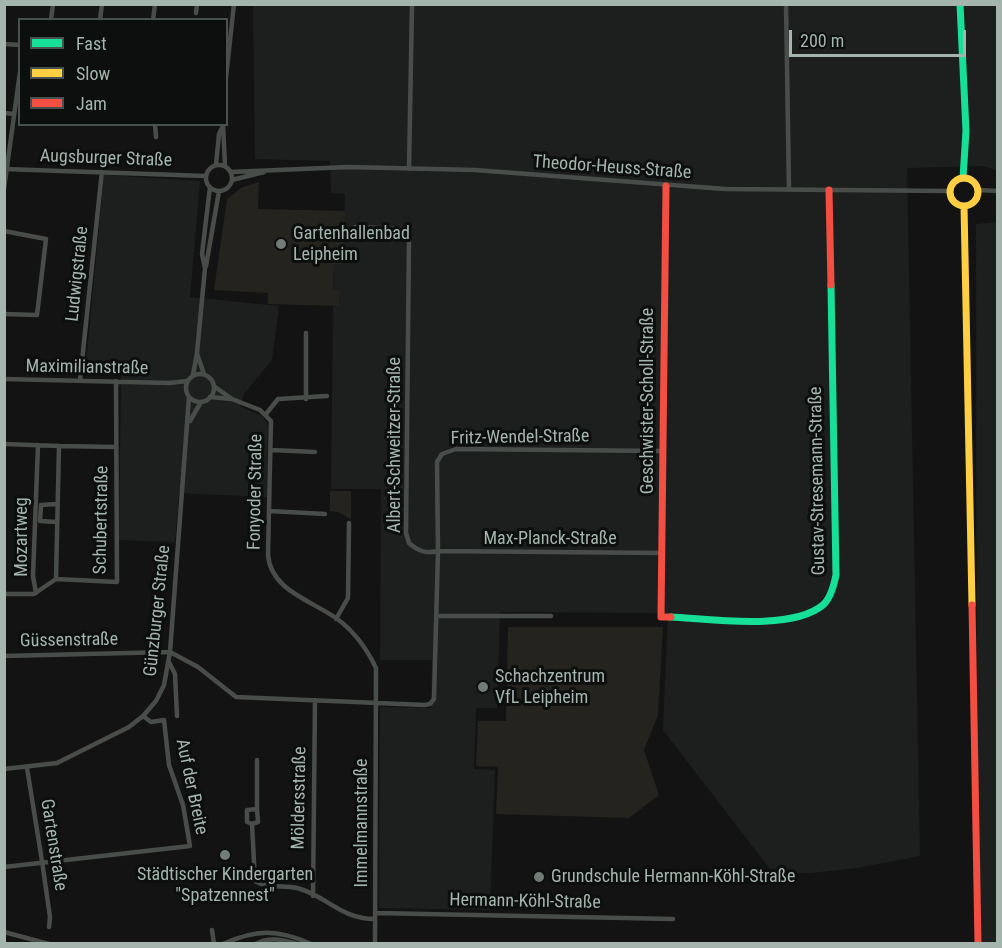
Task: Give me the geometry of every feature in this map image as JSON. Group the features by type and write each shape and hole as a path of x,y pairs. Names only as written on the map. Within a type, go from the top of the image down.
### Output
{"street":[{"path":"196,13 197,4"},
{"path":"228,58 234,4"},
{"path":"409,170 412,4"},
{"path":"786,4 789,190"},
{"path":"960,4 966,131 963,178"},
{"path":"4,189 18,86"},
{"path":"4,113 14,114"},
{"path":"155,126 156,137"},
{"path":"216,165 219,134 223,126"},
{"path":"223,126 226,135 225,166"},
{"path":"205,268 202,254 210,187 206,176 210,168 216,165 225,166 231,172 232,180 227,188 219,191 210,187"},
{"name":"Theodor-Heuss-Straße","path":"231,172 348,167 475,170 666,186 789,190 950,191"},
{"name":"Augsburger Straße","path":"5,170 102,171 206,176"},
{"name":"Theodor-Heuss-Straße","path":"232,180 273,170"},
{"name":"Ludwigstraße","path":"80,380 102,171"},
{"path":"963,178 973,181 978,190 975,201 964,206 955,203 950,191 954,182 963,178"},
{"name":"Geschwister-Scholl-Straße","path":"661,617 666,186"},
{"name":"Gustav-Stresemann-Straße","path":"661,617 784,620 805,615 824,604 833,587 836,575 829,190"},
{"path":"978,190 998,191"},
{"path":"197,353 204,374 212,380 215,387 210,397 201,402 189,397 186,388 193,375 197,353 205,268 210,255 219,191"},
{"path":"964,206 978,944"},
{"name":"Albert-Schweitzer-Straße","path":"355,227 402,229 409,237 406,533 409,543 416,549 429,553 438,551"},
{"path":"4,231 46,239 37,315 4,314"},
{"path":"306,333 306,399"},
{"path":"193,375 204,374"},
{"name":"Maximilianstraße","path":"4,379 169,383 188,381"},
{"name":"Schubertstraße","path":"56,579 117,582 116,381"},
{"name":"Maximilianstraße","path":"169,383 186,388"},
{"name":"Fonyoder Straße","path":"215,387 232,399 266,414 272,428 268,555 271,572 285,588 336,619 360,642 376,668 376,704"},
{"path":"266,414 278,399 327,396"},
{"name":"Günzburger Straße","path":"4,769 57,763 81,753 143,716 164,685 170,652 189,424 189,397"},
{"name":"Fonyoder Straße","path":"210,397 232,399"},
{"name":"Günzburger Straße","path":"189,424 201,402"},
{"path":"4,444 116,447"},
{"name":"Mozartweg","path":"36,593 33,576 38,445"},
{"path":"4,594 36,593 56,579 59,446"},
{"path":"272,450 315,452"},
{"name":"Fritz-Wendel-Straße","path":"438,551 437,462 448,450 663,451"},
{"path":"57,504 41,505 40,521 57,522"},
{"path":"270,511 324,514"},
{"path":"336,619 348,598 349,524"},
{"path":"170,652 198,667 236,697 425,705 434,699 438,551"},
{"name":"Max-Planck-Straße","path":"438,551 662,553"},
{"path":"436,616 550,616"},
{"name":"Güssenstraße","path":"4,656 170,652"},
{"path":"169,662 174,674 177,716"},
{"name":"Möldersstraße","path":"313,896 315,700"},
{"name":"Immelmannstraße","path":"375,944 376,704"},
{"name":"Auf der Breite","path":"42,861 190,846 183,805 170,765 164,720 151,722 143,716"},
{"path":"257,810 247,810 247,822 252,824 258,822 258,760"},
{"name":"Gartenstraße","path":"27,768 42,861 49,927"},
{"path":"252,824 255,881 263,886 298,888 357,919 375,919"},
{"path":"4,867 42,861"},
{"name":"Hermann-Köhl-Straße","path":"375,912 673,919"},
{"path":"212,930 214,944"},
{"path":"223,944 266,931 290,934 311,944"},
{"path":"4,932 49,944"},
{"path":"256,944 262,940 281,939 297,944"}],"shaded area":[{"path":"253,5 997,5 997,170 982,166 907,168 920,856 857,868 811,873 773,873 663,730 668,613 500,612 497,708 476,708 474,769 495,770 490,910 379,908 380,707 431,708 432,660 380,660 381,489 331,489 333,306 339,305 340,290 333,290 334,264 343,264 345,194 331,193 330,161 255,159"},
{"path":"104,175 200,181 190,297 279,306 272,360 244,394 240,406 263,417 268,424 267,497 179,493 175,542 119,540 121,376 85,375"},
{"name":"Gartenhallenbad Leipheim","path":"259,182 258,209 345,211 343,264 334,264 333,290 340,290 339,306 268,304 268,293 214,290 227,199 241,188"},
{"path":"997,222 997,944 977,943 976,224"},
{"path":"330,491 351,491 351,519 338,512 330,511"},
{"path":"508,627 663,627 658,715 644,750 659,795 629,818 496,814 498,767 476,766 478,721 506,721"}],"traffic: fast":[{"path":"960,4 966,131 963,178"},
{"path":"671,617 750,622 772,621 809,613 823,605 830,595 836,575 831,285"}],"traffic: slow":[{"path":"964,178 974,182 978,192 974,202 964,206 954,202 950,192 954,182 964,178"},
{"path":"964,206 972,605"}],"traffic: jam":[{"path":"666,186 661,617 671,617"},
{"path":"829,190 831,285"},
{"path":"972,605 978,944"}],"place":[{"name":"Gartenhallenbad Leipheim","path":"281,244"},
{"name":"Schachzentrum VfL Leipheim","path":"483,687"},
{"name":"Städtischer Kindergarten \"Spatzennest\"","path":"225,855"},
{"name":"Grundschule Hermann-Köhl-Straße","path":"539,877"}]}
